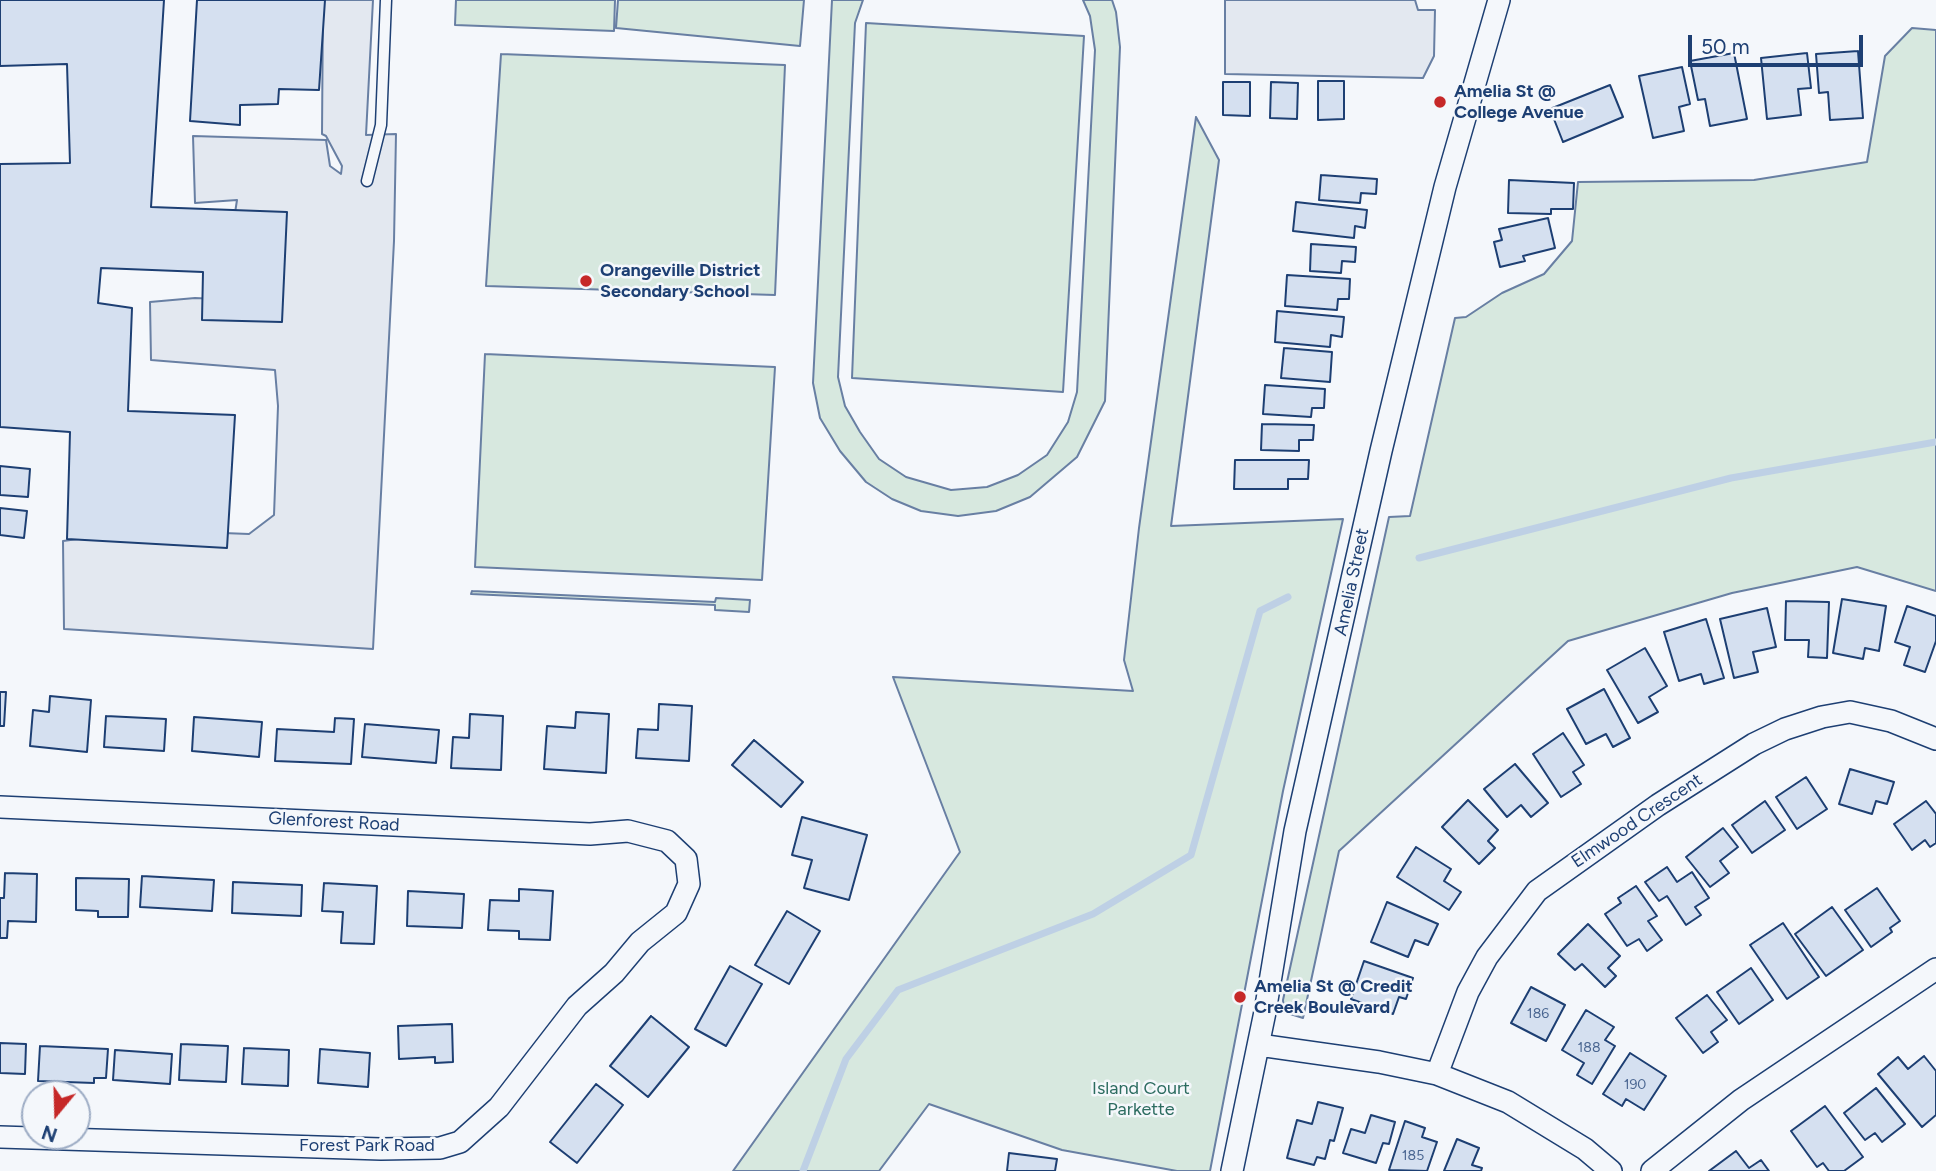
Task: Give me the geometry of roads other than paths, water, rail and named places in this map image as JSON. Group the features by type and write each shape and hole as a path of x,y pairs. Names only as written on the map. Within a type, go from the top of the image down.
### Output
{"street":[{"name":"Amelia Street","path":"1232,1171 1259,1045 1295,831 1381,450 1444,187 1499,0"},
{"name":"Elmwood Crescent","path":"1437,1074 1468,992 1487,957 1537,891 1658,805 1754,744 1785,729 1822,717 1850,712 1891,721 1936,739"},
{"name":"Glenforest Road","path":"0,807 590,834 628,831 667,841"},
{"name":"Forest Park Road","path":"0,1137 381,1149 440,1148 460,1142 499,1107 577,1006 614,974 640,942 676,913 689,884 686,859 667,841"},
{"path":"1652,1171 1741,1100 1936,970"},
{"path":"1259,1045 1379,1062 1437,1074 1508,1102 1585,1149 1611,1171"}],"lane":[{"path":"367,181 380,125 386,0"}],"waterway":[{"path":"1419,558 1731,478 1936,442"},
{"path":"803,1171 846,1059 898,990 1093,914 1191,855 1260,611 1288,597"}],"place":[{"name":"Amelia St @ College Avenue","path":"1440,102"},
{"name":"Orangeville District Secondary School","path":"586,281"},
{"name":"Amelia St @ Credit Creek Boulevard","path":"1240,997"}],"park label":[{"name":"Island Court Parkette","path":"1141,1099"}]}
